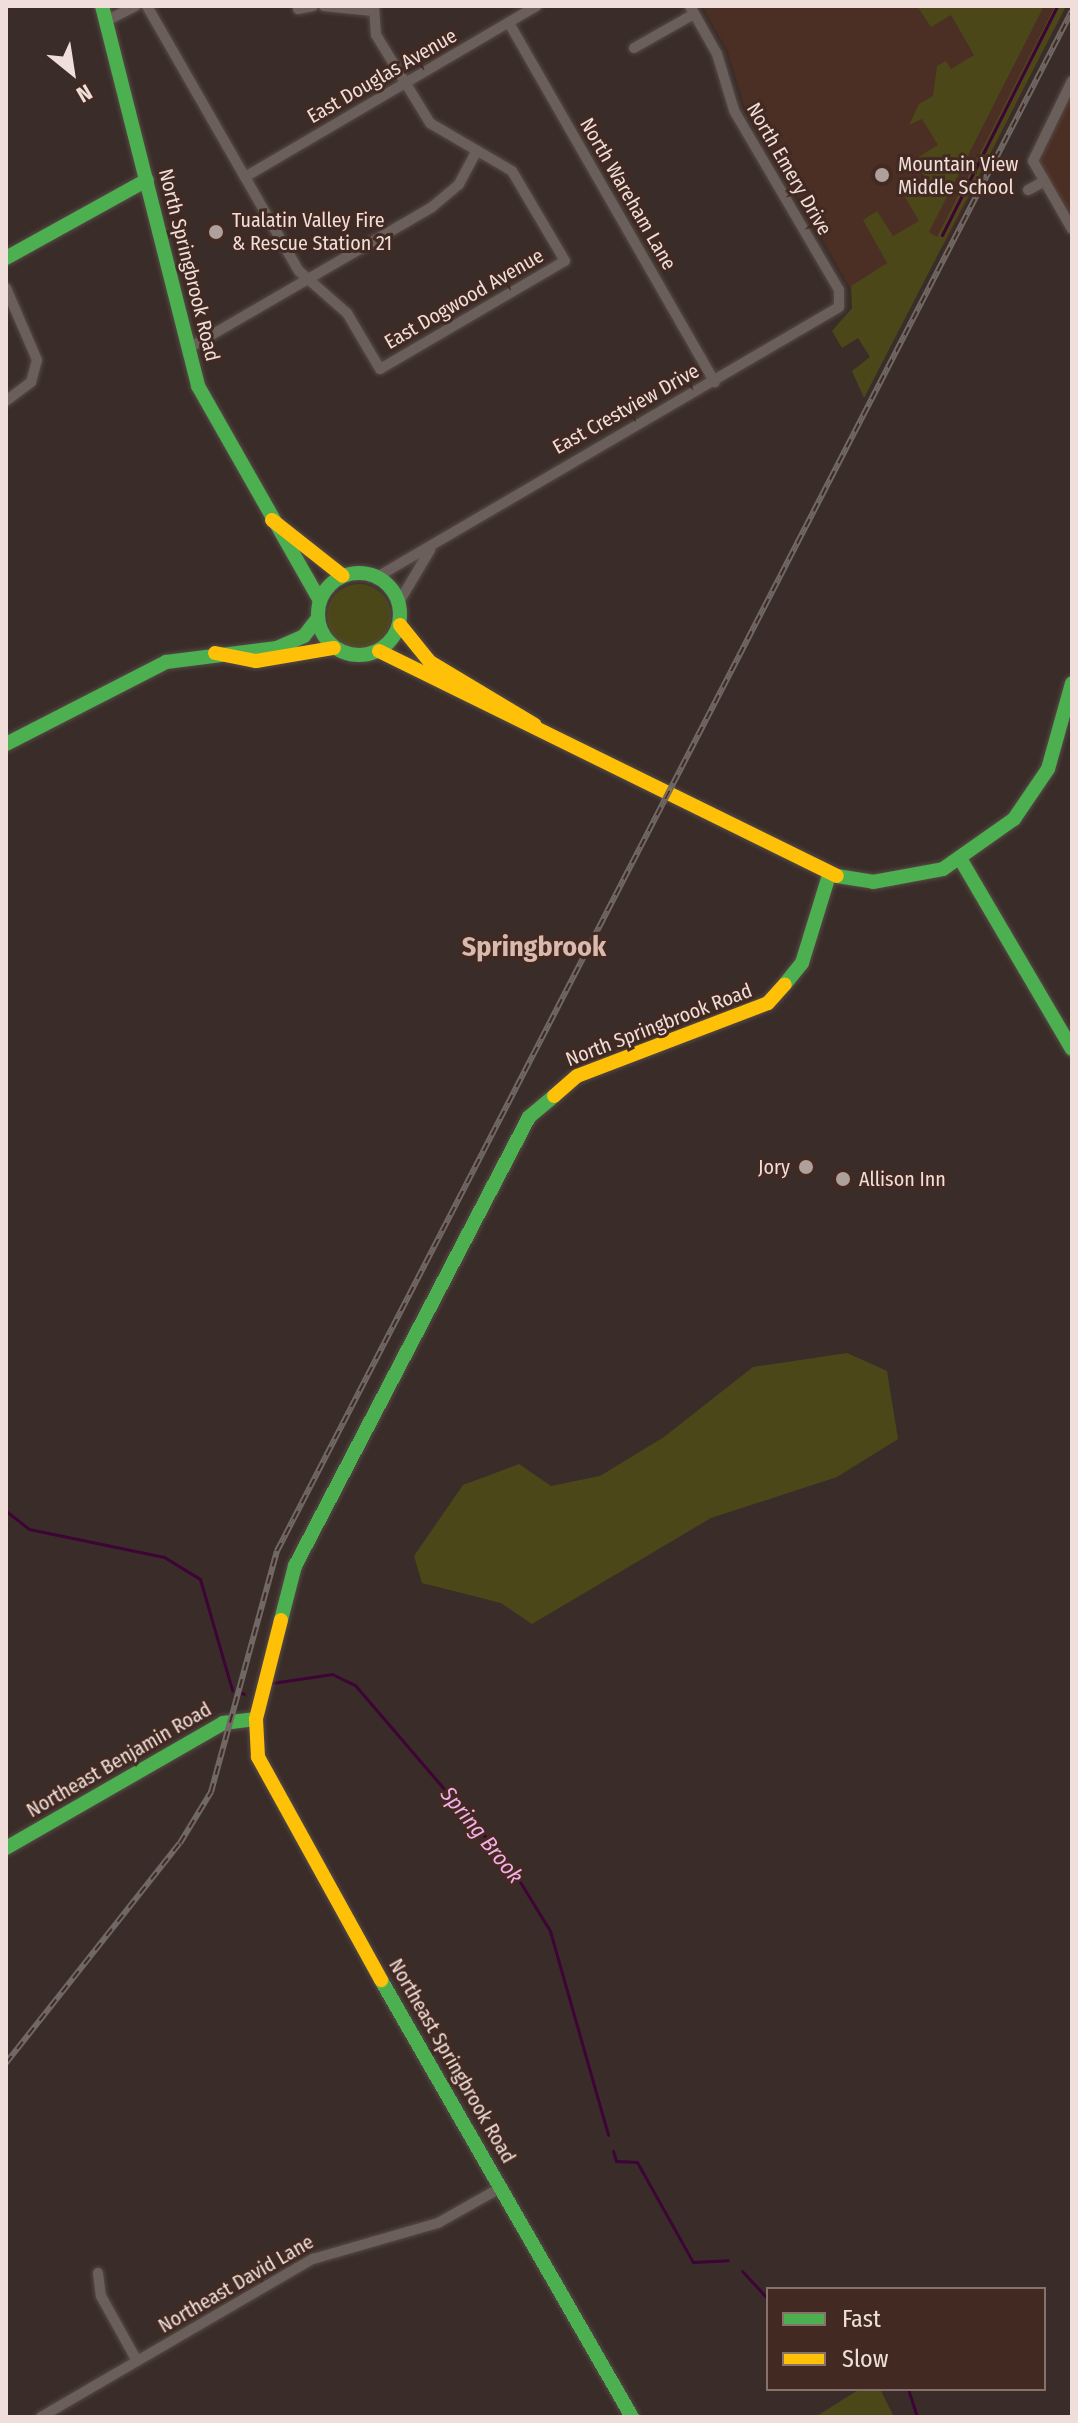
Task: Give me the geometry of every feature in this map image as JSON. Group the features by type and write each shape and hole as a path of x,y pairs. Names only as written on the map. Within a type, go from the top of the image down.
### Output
{"street":[{"path":"104,13 135,6"},
{"path":"147,6 307,280"},
{"path":"298,9 313,6"},
{"path":"189,348 448,196 477,150 430,123 376,35 374,8 324,6"},
{"name":"East Douglas Avenue","path":"245,177 537,6"},
{"path":"634,48 692,10"},
{"name":"North Emery Drive","path":"692,10 717,54 731,105 841,304"},
{"name":"North Springbrook Road","path":"104,13 204,402 320,601"},
{"name":"North Wareham Lane","path":"509,23 715,382"},
{"path":"1072,81 1035,153 1043,182 1072,229"},
{"name":"East Dogwood Avenue","path":"307,280 347,313 380,369 565,261 512,171 477,150"},
{"path":"6,258 147,180"},
{"path":"1028,190 1043,182"},
{"path":"6,288 37,360 31,382 6,401"},
{"name":"East Crestview Drive","path":"377,577 430,550 832,316 841,304"},
{"name":"North Springbrook Road","path":"272,520 343,576"},
{"name":"East Crestview Drive","path":"399,602 430,550"},
{"path":"6,744 166,662 215,653 277,648 304,636 318,618 320,601 343,576 377,577 399,602 400,625 430,662 536,726"},
{"path":"318,618 334,648"},
{"path":"215,653 256,661 334,648 358,656 379,651 400,625"},
{"path":"379,651 536,726 829,875 899,880 961,860 999,834 1038,788 1072,683"},
{"path":"961,860 1072,1049"},
{"name":"North Springbrook Road","path":"256,1719 295,1566 529,1117 577,1076 768,1003 802,963 829,875"},
{"name":"Northeast Benjamin Road","path":"6,1848 223,1723 256,1719"},
{"name":"Northeast Springbrook Road","path":"256,1719 258,1757 271,1789 632,2417"},
{"name":"Northeast David Lane","path":"41,2417 313,2259 438,2223 502,2187"},
{"path":"98,2273 101,2296 137,2361"}],"shaded area":[{"name":"Mountain View Middle School","path":"702,6 1066,6 946,242 854,294 745,108 728,52"},
{"path":"917,6 1044,6 929,232 937,237 1055,6 1066,6 864,398 852,371 870,357 858,338 842,348 832,331 852,308 851,286 887,263 863,220 877,211 893,236 919,221 905,197 928,183 915,159 938,145 922,119 909,125 919,104 933,96 937,66 946,61 951,69 974,55 951,15 931,27"},
{"path":"1072,78 1072,232 1035,153"},
{"path":"359,584 377,590 385,598 391,616 385,634 377,642 359,648 341,642 333,634 327,616 333,598 341,590"},
{"path":"847,1353 887,1371 898,1439 837,1477 711,1518 532,1624 501,1603 422,1583 414,1556 463,1485 519,1464 551,1486 600,1476 664,1437 753,1367"},
{"path":"857,2391 881,2391 894,2417 815,2417"}],"waterway":[{"path":"942,235 1057,6"},
{"name":"Spring Brook","path":"6,1511 29,1529 164,1557 200,1579 232,1690"},
{"name":"Spring Brook","path":"272,1683 332,1674 355,1685 511,1867 550,1931 608,2135"},
{"name":"Spring Brook","path":"613,2151 616,2161 637,2162 693,2262 728,2260"},
{"name":"Spring Brook","path":"742,2271 766,2297"},
{"name":"Spring Brook","path":"909,2391 917,2417"}],"railway":[{"path":"6,2063 180,1843 211,1792 277,1551 1072,11"}],"traffic: fast":[{"path":"102,6 198,386 320,601"},
{"path":"6,258 147,180"},
{"path":"351,573 367,573 382,580 393,591 400,614 397,630 388,643 367,655 351,655 336,648 325,637 318,622 318,606 325,591 336,580 351,573"},
{"path":"6,744 166,662 277,648 304,636 318,618"},
{"path":"837,876 873,882 943,869 1014,819 1048,769 1072,683"},
{"path":"961,860 1072,1049"},
{"path":"785,984 802,963 829,875"},
{"path":"281,1620 295,1566 529,1117 554,1096"},
{"path":"6,1848 223,1723 256,1719"},
{"path":"381,1980 632,2417"}],"traffic: slow":[{"path":"272,520 343,576"},
{"path":"400,625 430,662 535,725"},
{"path":"215,653 256,661 334,648"},
{"path":"379,651 837,876"},
{"path":"554,1096 577,1076 768,1003 785,984"},
{"path":"281,1620 256,1719 258,1757 381,1980"}],"place":[{"name":"Mountain View Middle School","path":"882,175"},
{"name":"Tualatin Valley Fire & Rescue Station 21","path":"216,232"},
{"name":"Jory","path":"806,1167"},
{"name":"Allison Inn","path":"843,1179"}],"district":[{"name":"Springbrook","path":"534,947"}]}
